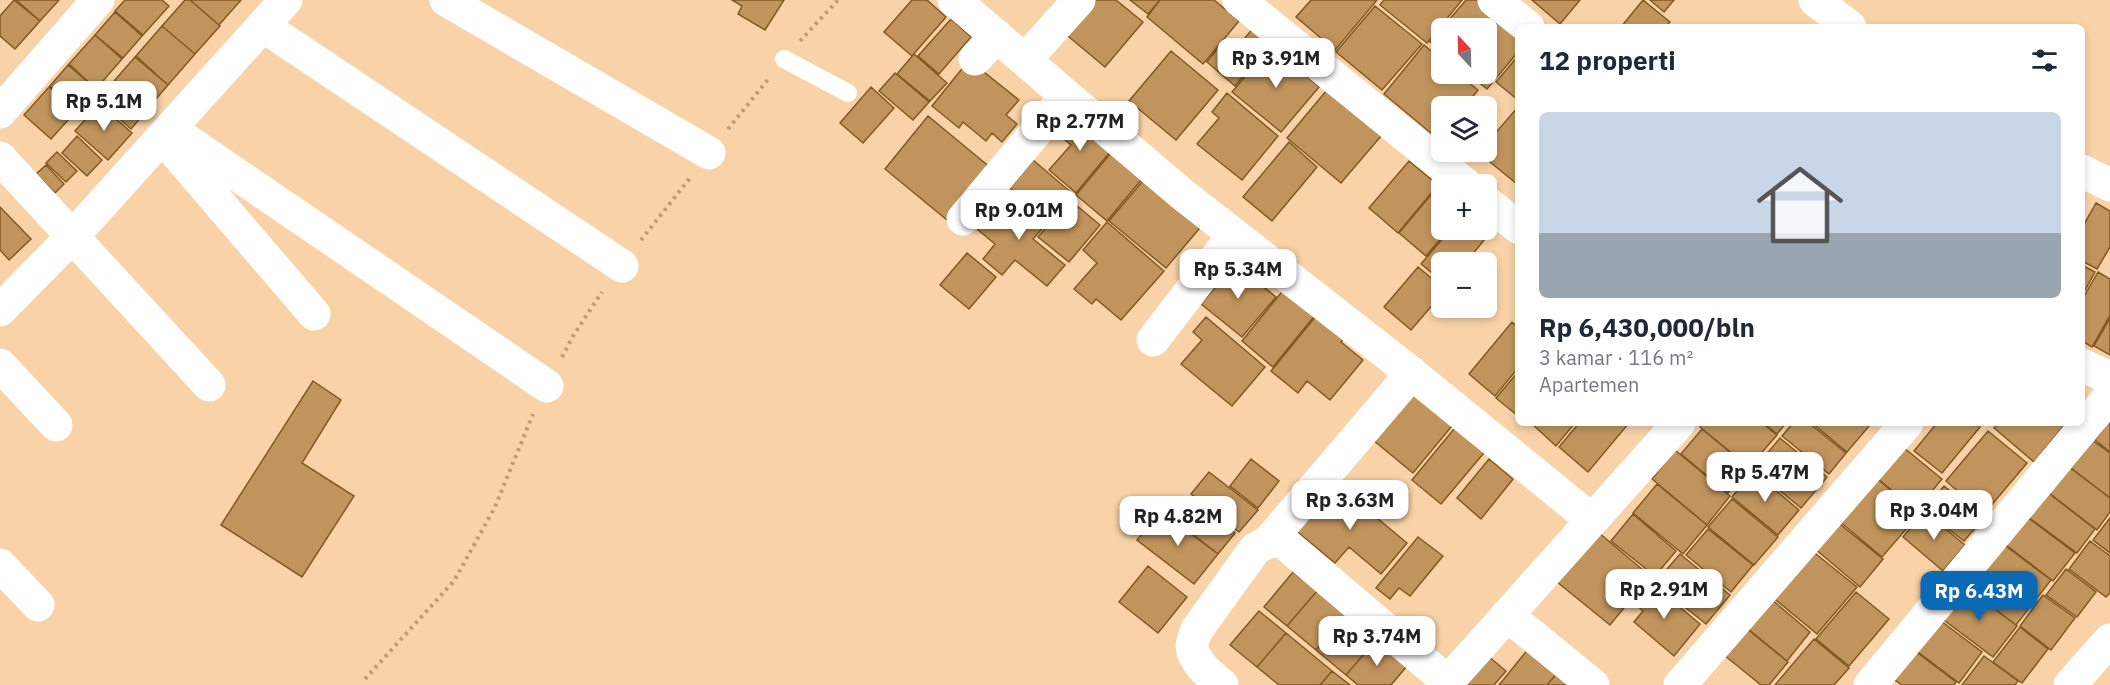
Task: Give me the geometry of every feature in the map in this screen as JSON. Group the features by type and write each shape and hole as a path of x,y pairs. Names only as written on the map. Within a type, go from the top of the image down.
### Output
{"street":[{"path":"0,112 98,0"},
{"path":"0,310 72,237 286,0"},
{"path":"446,0 709,153"},
{"path":"954,0 986,48 1025,60 1233,236 1412,373 1592,520"},
{"path":"1025,60 1078,0"},
{"path":"1239,0 1454,174"},
{"path":"1494,0 1524,24"},
{"path":"1815,0 1846,24"},
{"path":"263,26 622,266"},
{"path":"963,219 1066,96"},
{"path":"166,133 314,314"},
{"path":"166,133 547,386"},
{"path":"0,158 209,385"},
{"path":"2085,173 2110,186"},
{"path":"1153,340 1233,236"},
{"path":"0,365 56,425"},
{"path":"2085,366 2110,378"},
{"path":"1222,685 1195,657 1191,644 1196,631 1255,549 1269,541 1412,373"},
{"path":"1870,685 2110,396"},
{"path":"1269,541 1283,542 1447,683 1676,426"},
{"path":"1680,685 1904,426"},
{"path":"0,565 38,605"},
{"path":"1507,615 1593,685"},
{"path":"2075,683 2110,640"}],"lane":[{"path":"784,58 848,93"}],"path":[{"path":"365,679 454,581 495,507 536,406 573,336 606,285 784,58 838,0"}],"building":[{"path":"14,0 40,21 15,49 0,36 0,16"},
{"path":"16,0 59,0 40,21"},
{"path":"125,0 162,0 169,6 143,35 115,11"},
{"path":"185,0 190,0 220,26 195,54 162,26"},
{"path":"190,0 241,0 219,25"},
{"path":"732,0 784,0 765,30 738,14 742,6"},
{"path":"912,0 927,0 946,17 912,56 884,32"},
{"path":"1090,0 1116,0 1143,22 1105,67 1063,32"},
{"path":"1130,0 1160,0 1148,14"},
{"path":"1160,0 1214,0 1239,21 1203,64 1147,17"},
{"path":"1311,0 1377,0 1335,50 1296,17"},
{"path":"1384,0 1462,0 1447,18 1431,18 1431,38 1427,43 1380,5"},
{"path":"1466,0 1486,0 1502,13 1497,19 1451,18"},
{"path":"1532,0 1580,0 1560,24"},
{"path":"1643,0 1670,22 1668,24 1623,24"},
{"path":"1650,0 1674,0 1664,12"},
{"path":"1375,6 1422,44 1382,90 1336,52"},
{"path":"115,12 142,36 123,58 95,35"},
{"path":"1503,15 1515,25 1515,56 1497,77 1497,22"},
{"path":"951,19 971,37 939,74 918,56"},
{"path":"162,26 195,54 168,85 136,56"},
{"path":"1254,27 1272,41 1235,86 1207,62 1223,42 1234,51"},
{"path":"95,35 122,59 96,89 69,64"},
{"path":"1424,45 1431,51 1431,84 1470,84 1478,90 1473,96 1431,96 1431,133 1384,94"},
{"path":"1271,46 1319,87 1281,132 1232,92"},
{"path":"1171,51 1218,90 1176,140 1129,101"},
{"path":"914,54 947,83 930,101 897,74"},
{"path":"135,57 168,85 148,108 115,80"},
{"path":"969,60 1019,100 1006,115 1017,124 1002,142 992,133 986,141 963,122 959,128 932,106"},
{"path":"1515,60 1515,98 1497,81"},
{"path":"68,65 96,89 77,110 50,86"},
{"path":"895,73 929,102 913,120 879,91"},
{"path":"115,80 148,109 131,129 98,100"},
{"path":"1481,84 1491,84 1487,89"},
{"path":"49,87 76,111 51,139 24,115"},
{"path":"871,87 894,108 863,143 840,123"},
{"path":"1326,91 1381,136 1341,183 1287,138"},
{"path":"1227,93 1278,136 1242,180 1197,144 1219,118 1212,112"},
{"path":"99,104 132,133 108,160 75,131"},
{"path":"1515,110 1515,182 1490,162 1497,162 1497,131"},
{"path":"1072,111 1115,146 1076,193 1049,170 1071,145 1055,132"},
{"path":"928,116 991,168 947,220 885,169"},
{"path":"77,136 102,160 87,176 62,153"},
{"path":"1289,142 1317,167 1272,221 1243,197"},
{"path":"1115,148 1146,174 1107,221 1076,195"},
{"path":"57,152 77,171 66,182 46,163"},
{"path":"1033,160 1073,194 1050,221 1010,188"},
{"path":"1409,161 1431,179 1431,193 1398,233 1369,208"},
{"path":"46,165 64,184 55,193 36,174"},
{"path":"1147,176 1204,223 1166,268 1109,221"},
{"path":"1010,192 1047,223 1033,239 1065,265 1047,286 1015,260 1002,275 983,259 995,244 978,230"},
{"path":"1431,195 1431,240 1440,240 1426,256 1399,233"},
{"path":"1070,200 1100,225 1069,262 1038,237"},
{"path":"2096,203 2110,211 2110,247 2097,269 2085,263 2085,223"},
{"path":"0,207 31,239 9,260 0,250"},
{"path":"1107,222 1164,271 1121,320 1096,299 1092,304 1074,289 1097,263 1083,250"},
{"path":"1441,240 1484,240 1474,252 1431,252"},
{"path":"1431,252 1431,272 1421,264"},
{"path":"967,253 996,277 969,309 940,285"},
{"path":"1235,264 1276,297 1242,337 1201,304"},
{"path":"1418,267 1431,278 1431,307 1411,330 1384,307"},
{"path":"2085,267 2095,272 2085,290"},
{"path":"2098,272 2110,279 2110,315 2092,347 2085,343 2085,295"},
{"path":"1285,288 1316,314 1273,367 1242,341"},
{"path":"1321,310 1349,333 1341,342 1363,360 1330,400 1307,381 1298,393 1271,371"},
{"path":"1206,317 1265,367 1232,406 1181,364 1202,340 1193,332"},
{"path":"2110,318 2110,355 2094,346"},
{"path":"1512,322 1515,325 1515,372 1495,396 1469,374"},
{"path":"1515,376 1515,414 1496,398"},
{"path":"313,381 341,400 302,463 354,496 302,577 221,525"},
{"path":"1417,387 1456,421 1413,473 1373,440"},
{"path":"2110,420 2110,452 2095,440"},
{"path":"1458,424 1488,448 1441,504 1412,480"},
{"path":"1534,426 1573,426 1556,446"},
{"path":"1576,426 1626,426 1588,472 1559,447"},
{"path":"1766,426 1777,435 1749,467 1700,427"},
{"path":"1768,426 1784,426 1777,434"},
{"path":"1790,426 1813,426 1846,453 1829,474 1782,436"},
{"path":"1816,426 1869,426 1847,452"},
{"path":"1935,426 1980,427 1942,473 1914,451"},
{"path":"1996,426 2064,426 2034,462 1994,428"},
{"path":"1702,429 1749,468 1728,493 1681,454"},
{"path":"1988,431 2027,463 1984,514 1946,481"},
{"path":"1780,438 1827,477 1801,508 1754,469"},
{"path":"2093,441 2110,453 2110,498 2071,468"},
{"path":"1903,447 1942,479 1916,510 1877,478"},
{"path":"1675,450 1730,496 1707,525 1652,479"},
{"path":"1251,459 1279,481 1258,508 1230,486"},
{"path":"1489,459 1513,479 1481,519 1457,498"},
{"path":"2069,467 2110,498 2110,512 2097,530 2049,493"},
{"path":"1753,471 1799,510 1778,535 1732,497"},
{"path":"1209,472 1258,510 1239,532 1191,494"},
{"path":"1875,477 1919,514 1882,557 1838,520"},
{"path":"1335,483 1407,543 1381,574 1349,547 1335,563 1295,530"},
{"path":"1657,484 1707,525 1683,554 1633,513"},
{"path":"1944,486 1984,518 1964,541 1924,510"},
{"path":"2047,492 2095,529 2077,553 2028,517"},
{"path":"1732,499 1778,537 1754,565 1708,527"},
{"path":"1161,510 1218,554 1194,584 1137,540"},
{"path":"1207,511 1235,533 1218,554 1190,533"},
{"path":"1924,511 1965,545 1943,571 1903,537"},
{"path":"1633,514 1676,551 1655,576 1611,541"},
{"path":"2027,517 2075,553 2053,581 2006,545"},
{"path":"2110,518 2110,553 2093,540"},
{"path":"1836,521 1883,559 1860,587 1814,548"},
{"path":"1708,529 1753,565 1731,592 1686,555"},
{"path":"1598,532 1650,576 1610,625 1557,582"},
{"path":"1418,537 1443,556 1410,596 1399,588 1390,599 1376,588"},
{"path":"1999,541 2051,580 2016,625 1965,586"},
{"path":"2090,541 2110,556 2110,593 2106,597 2069,569"},
{"path":"1811,550 1857,587 1817,634 1771,596"},
{"path":"1680,554 1730,595 1706,624 1655,583"},
{"path":"1148,566 1187,597 1158,633 1119,602"},
{"path":"2066,569 2096,592 2077,617 2046,595"},
{"path":"1293,572 1317,591 1287,626 1264,607"},
{"path":"1651,583 1700,624 1674,656 1634,622 1643,611 1634,603"},
{"path":"1964,586 2017,626 1993,657 1940,617"},
{"path":"1317,591 1346,615 1316,650 1287,626"},
{"path":"1856,592 1889,619 1849,666 1816,639"},
{"path":"2043,595 2075,618 2051,650 2020,626"},
{"path":"1771,599 1810,632 1787,661 1747,628"},
{"path":"1259,611 1286,633 1257,667 1230,645"},
{"path":"1346,615 1376,640 1346,675 1316,650"},
{"path":"1937,618 1982,652 1959,683 1914,649"},
{"path":"2020,627 2048,649 2022,683 1993,662"},
{"path":"1746,628 1788,662 1769,685 1761,685 1724,655"},
{"path":"1286,633 1332,671 1320,685 1279,685 1257,667"},
{"path":"1814,639 1849,668 1834,685 1775,685"},
{"path":"1376,640 1407,666 1391,685 1358,685 1346,675"},
{"path":"1529,648 1558,672 1547,685 1499,685"},
{"path":"1911,648 1956,682 1954,685 1902,685 1889,676"},
{"path":"1488,656 1506,671 1494,685 1464,685"},
{"path":"1984,656 2018,681 2015,685 1962,685"},
{"path":"1332,671 1350,685 1320,685"},
{"path":"1558,672 1574,685 1547,685"}]}
